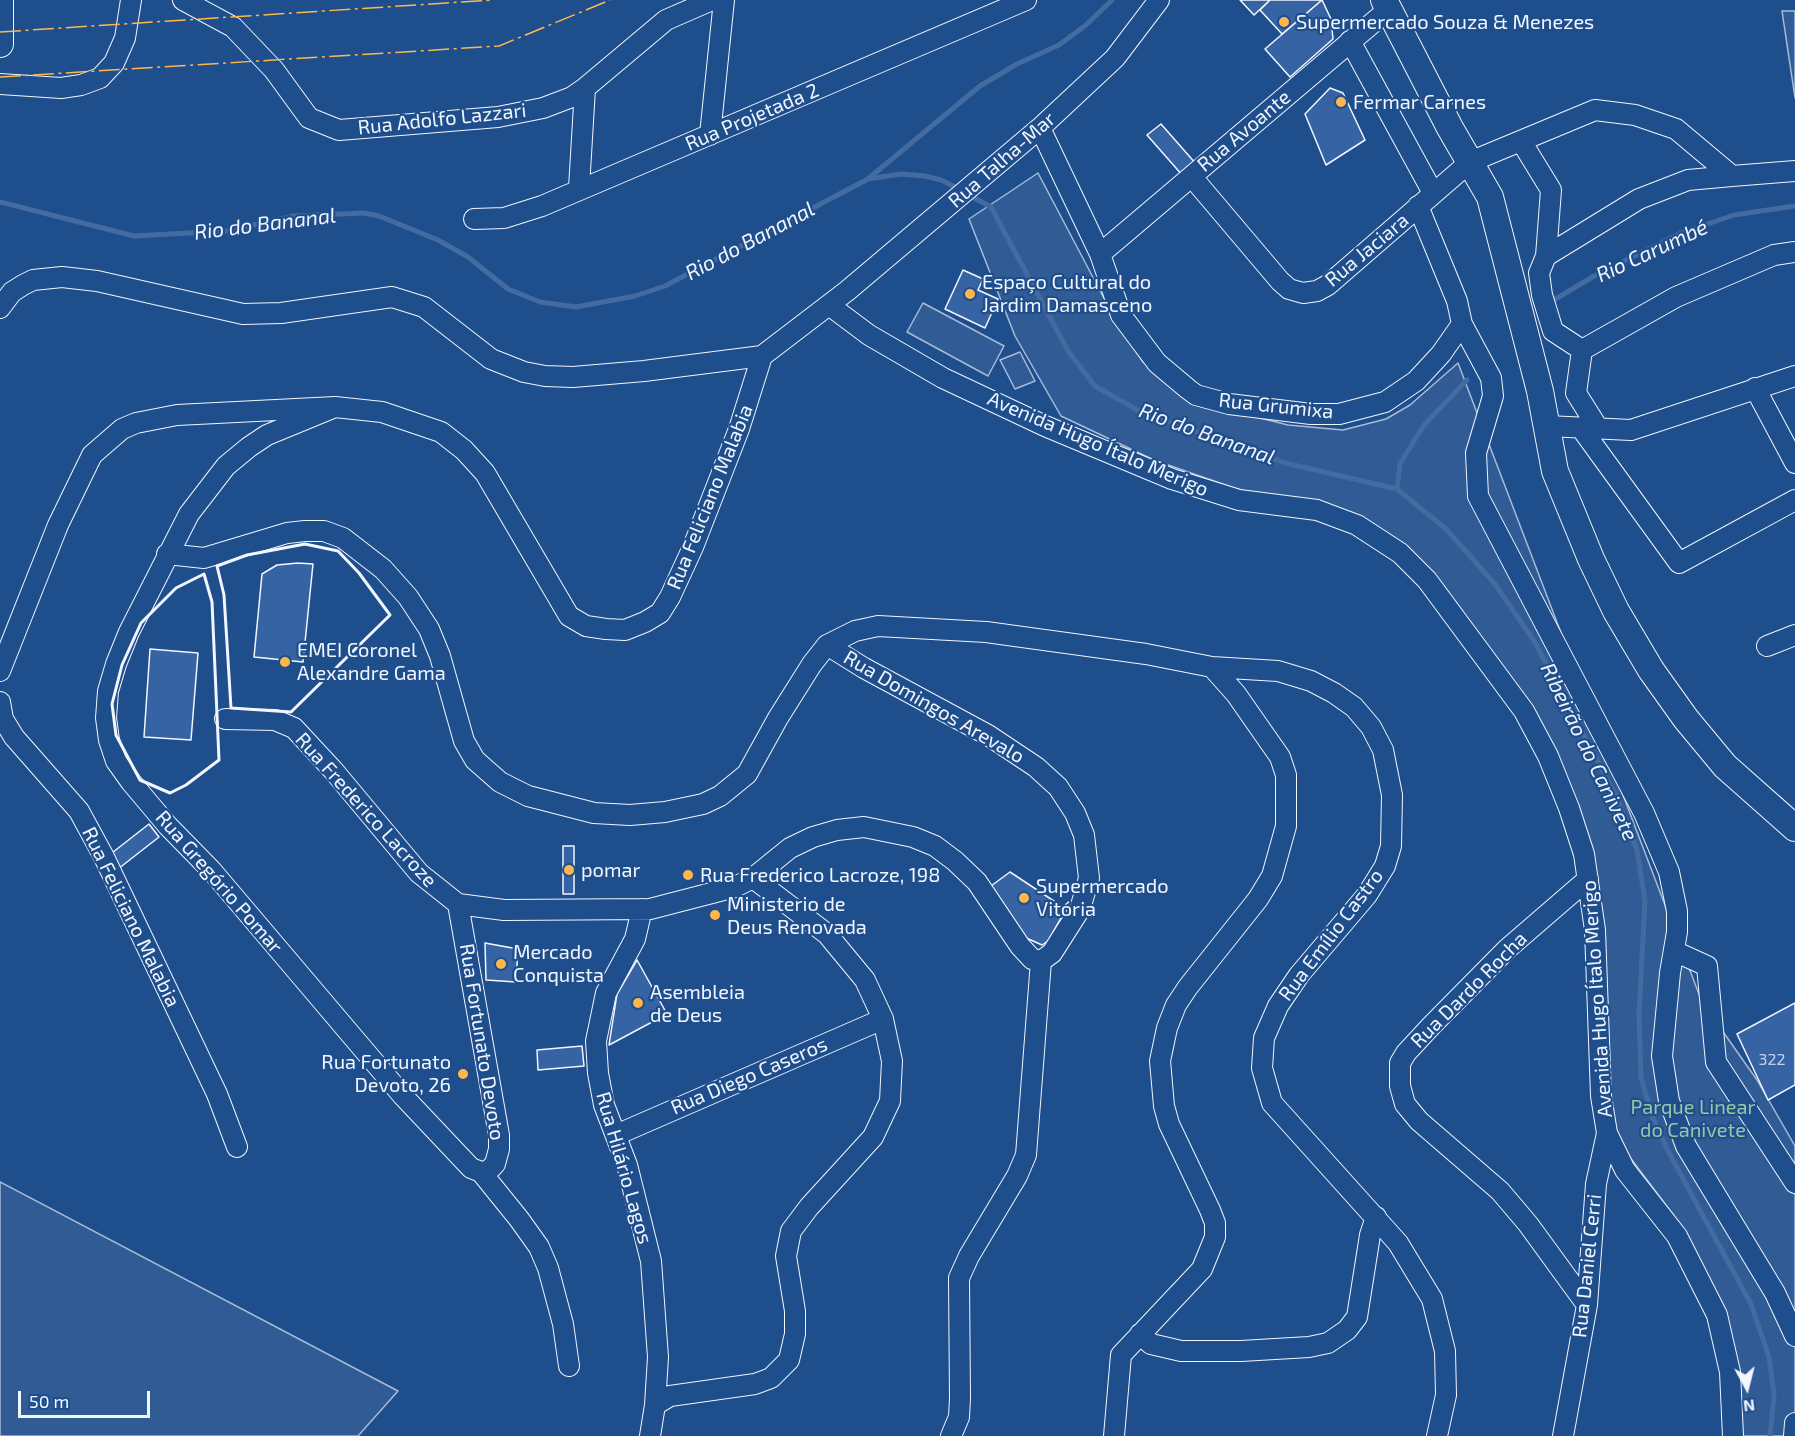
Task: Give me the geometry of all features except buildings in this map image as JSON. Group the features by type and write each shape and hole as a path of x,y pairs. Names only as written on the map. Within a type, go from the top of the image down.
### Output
{"main road":[{"path":"0,0 0,44"},
{"path":"1387,4 1490,197 1547,426 1555,471 1572,515 1616,611 1652,670 1686,719 1725,766 1795,828"}],"street":[{"path":"0,84 61,88 81,85 100,78 114,63 125,38 131,0"},
{"name":"Rua Adolfo Lazzari","path":"183,0 233,27 274,70 309,118 339,130 516,114 553,104 585,88 666,20 711,0"},
{"path":"710,135 724,0"},
{"name":"Rua Projetada 2","path":"474,219 515,215 710,135 1026,0"},
{"name":"Rua Talha-Mar","path":"829,305 951,206 1040,128 1115,58 1159,0"},
{"name":"Rua Avoante","path":"1100,254 1350,41 1387,4"},
{"path":"1350,41 1432,193"},
{"path":"579,188 585,88"},
{"name":"Rua Jaciara","path":"1191,177 1280,281 1288,288 1303,293 1317,291 1328,285 1470,162 1595,110 1635,115 1676,129 1732,176"},
{"name":"Rua Grumixa","path":"1040,128 1100,254 1121,315 1157,363 1196,395 1229,404 1311,414 1339,414 1368,408 1385,402 1416,381 1461,327"},
{"path":"1521,141 1551,190 1546,256 1539,273 1542,295 1553,331 1582,350"},
{"path":"1546,256 1639,199 1688,180 1795,171"},
{"path":"1418,206 1457,301 1461,327 1491,378 1493,396 1476,453 1478,496 1644,813 1669,872 1677,911 1662,1056 1669,1101 1686,1146 1775,1293 1795,1336"},
{"path":"1582,350 1676,297 1774,255 1795,252"},
{"path":"0,308 12,292 33,280 62,277 97,280 243,314 281,314 392,297 424,307 492,359 524,372 555,376 598,375 762,356 829,305"},
{"name":"Avenida Hugo Ítalo Merigo","path":"829,305 869,335 943,378 1045,426 1200,489 1239,500 1317,510 1374,534 1400,553 1427,580 1524,711 1560,783 1584,854 1588,879 1596,949 1601,1096 1607,1132 1625,1170 1677,1236 1717,1315 1730,1372 1733,1436"},
{"path":"1582,350 1576,393 1590,428 1679,563 1795,500"},
{"name":"Rua Feliciano Malabia","path":"0,671 77,483 92,455 122,429 156,418 177,415 335,407 382,412 441,432 464,450 485,473 569,616 586,626 625,630 645,622 660,613 670,597 739,429 762,356"},
{"path":"1547,426 1631,430 1795,376"},
{"path":"1755,388 1795,463"},
{"name":"Rua Gregório Pomar","path":"335,407 267,435 226,466 194,506 167,554 129,632 108,691 106,718 116,760 168,826 212,871 403,1096 471,1168 481,1172 519,1219 544,1256 563,1324 569,1366"},
{"name":"Rua Domingos Arevalo","path":"167,554 204,558 287,533 305,531 324,531 343,538 383,569 408,597 429,629 440,656 464,741 475,760 500,782 528,796 594,813 630,815 665,812 703,804 720,796 747,774 778,718 812,664 827,645 988,735 1036,767 1058,787 1075,813 1084,835 1089,878 1080,909 1052,953 1041,961"},
{"name":"Rua Emílio Castro","path":"827,645 855,631 878,626 899,625 986,632 1097,647 1212,667 1278,671 1311,681 1354,707 1371,727 1383,750 1389,775 1393,824 1391,846 1384,866 1367,895 1299,975 1278,1006 1264,1038 1262,1054 1265,1085 1272,1103 1398,1243 1432,1299 1446,1352 1446,1395 1437,1436"},
{"path":"1767,646 1795,635"},
{"path":"1114,1436 1121,1355 1161,1316 1202,1269 1215,1237 1215,1223 1210,1210 1169,1124 1164,1106 1160,1060 1167,1028 1176,1005 1188,987 1258,899 1272,876 1286,826 1287,775 1280,757 1236,694 1212,667"},
{"name":"Rua Feliciano Malabia","path":"0,702 0,709 14,737 79,811 94,839 217,1094 237,1147"},
{"name":"Rua Frederico Lacroze","path":"225,719 275,720 294,728 333,770 419,873 458,904"},
{"path":"458,904 504,910 642,909 697,898 753,878 790,848 837,830 864,827 913,837 935,846 977,882 1020,946 1032,958 1041,961 1026,1155 1017,1176 969,1256 959,1278 960,1398 959,1417 951,1436"},
{"path":"655,1405 670,1396 755,1384 771,1378 789,1360 793,1349 795,1311 786,1256 795,1222 854,1161 873,1137 890,1101 892,1061 882,1019 865,981 842,951 805,916 753,878"},
{"name":"Rua Dardo Rocha","path":"1587,1305 1528,1224 1500,1191 1419,1121 1405,1104 1400,1086 1400,1064 1406,1053 1431,1026 1507,949 1588,879"},
{"name":"Rua Fortunato Devoto","path":"458,904 499,1135 500,1149 495,1164 481,1172"},
{"name":"Rua Hilário Lagos","path":"642,909 635,939 606,993 596,1041 598,1073 604,1106 627,1165 651,1261 658,1336 655,1405 650,1436"},
{"path":"1674,951 1707,966 1716,1062 1795,1183"},
{"name":"Rua Diego Caseros","path":"616,1135 882,1019"},
{"name":"Rua Daniel Cerri","path":"1563,1436 1587,1305 1596,1184 1607,1132"},
{"path":"1140,1334 1151,1344 1181,1351 1263,1350 1309,1347 1328,1343 1347,1330 1357,1317 1370,1235 1376,1217"},
{"path":"1794,1436 1795,1424"}],"shaded area":[{"path":"1782,11 1795,11 1795,98"},
{"name":"Parque Linear do Canivete","path":"1038,173 1116,321 1143,362 1196,393 1244,414 1288,425 1343,430 1386,419 1410,405 1458,363 1702,1002 1757,1080 1795,1146 1795,1436 1740,1436 1734,1346 1713,1286 1684,1229 1629,1156 1612,1126 1602,944 1564,782 1479,648 1360,521 1234,488 1154,460 1061,416 1015,336 969,219"},
{"path":"923,303 1004,346 988,376 907,332"},
{"path":"1020,352 1035,381 1015,389 1000,360"},
{"path":"0,1182 398,1391 358,1436 0,1436"}],"waterway":[{"path":"869,178 980,86 1017,64 1059,45 1086,25 1112,0"},
{"name":"Rio do Bananal","path":"0,202 134,236 226,231 294,216 364,213 379,216 438,240 468,257 508,289 540,302 576,307 635,296 665,286 868,179 901,174 925,176 941,180 959,189"},
{"name":"Ribeirão do Canivete","path":"967,194 991,207 1068,351 1095,386 1141,412 1285,463 1397,489 1446,529 1495,584 1534,641 1617,798 1637,850 1645,901 1639,1014 1641,1078 1653,1118 1668,1151 1751,1304 1769,1357 1774,1395 1770,1436"},
{"name":"Rio Carumbé","path":"1549,303 1594,276 1681,233 1734,215 1795,206"},
{"name":"Rio Carumbé","path":"1397,489 1400,464 1424,425 1467,380"}],"wall":[{"path":"305,544 338,551 359,573 390,615 291,712 231,708 224,595 217,566 247,555 305,544"},
{"path":"204,574 212,602 219,760 186,785 170,793 140,780 116,735 112,704 122,665 141,623 176,588 204,574"}],"power":[{"path":"0,32 493,0"},
{"path":"0,77 499,46 610,0"}],"place":[{"name":"Supermercado Souza & Menezes","path":"1284,22"},
{"name":"Fermar Carnes","path":"1341,102"},
{"name":"Espaço Cultural do Jardim Damasceno","path":"970,294"},
{"name":"EMEI Coronel Alexandre Gama","path":"285,662"},
{"name":"pomar","path":"569,870"},
{"name":"Rua Frederico Lacroze, 198","path":"688,875"},
{"name":"Supermercado Vitória","path":"1024,898"},
{"name":"Ministerio de Deus Renovada","path":"715,915"},
{"name":"Mercado Conquista","path":"501,964"},
{"name":"Asembleia de Deus","path":"638,1003"},
{"name":"Rua Fortunato Devoto, 26","path":"463,1074"}]}
